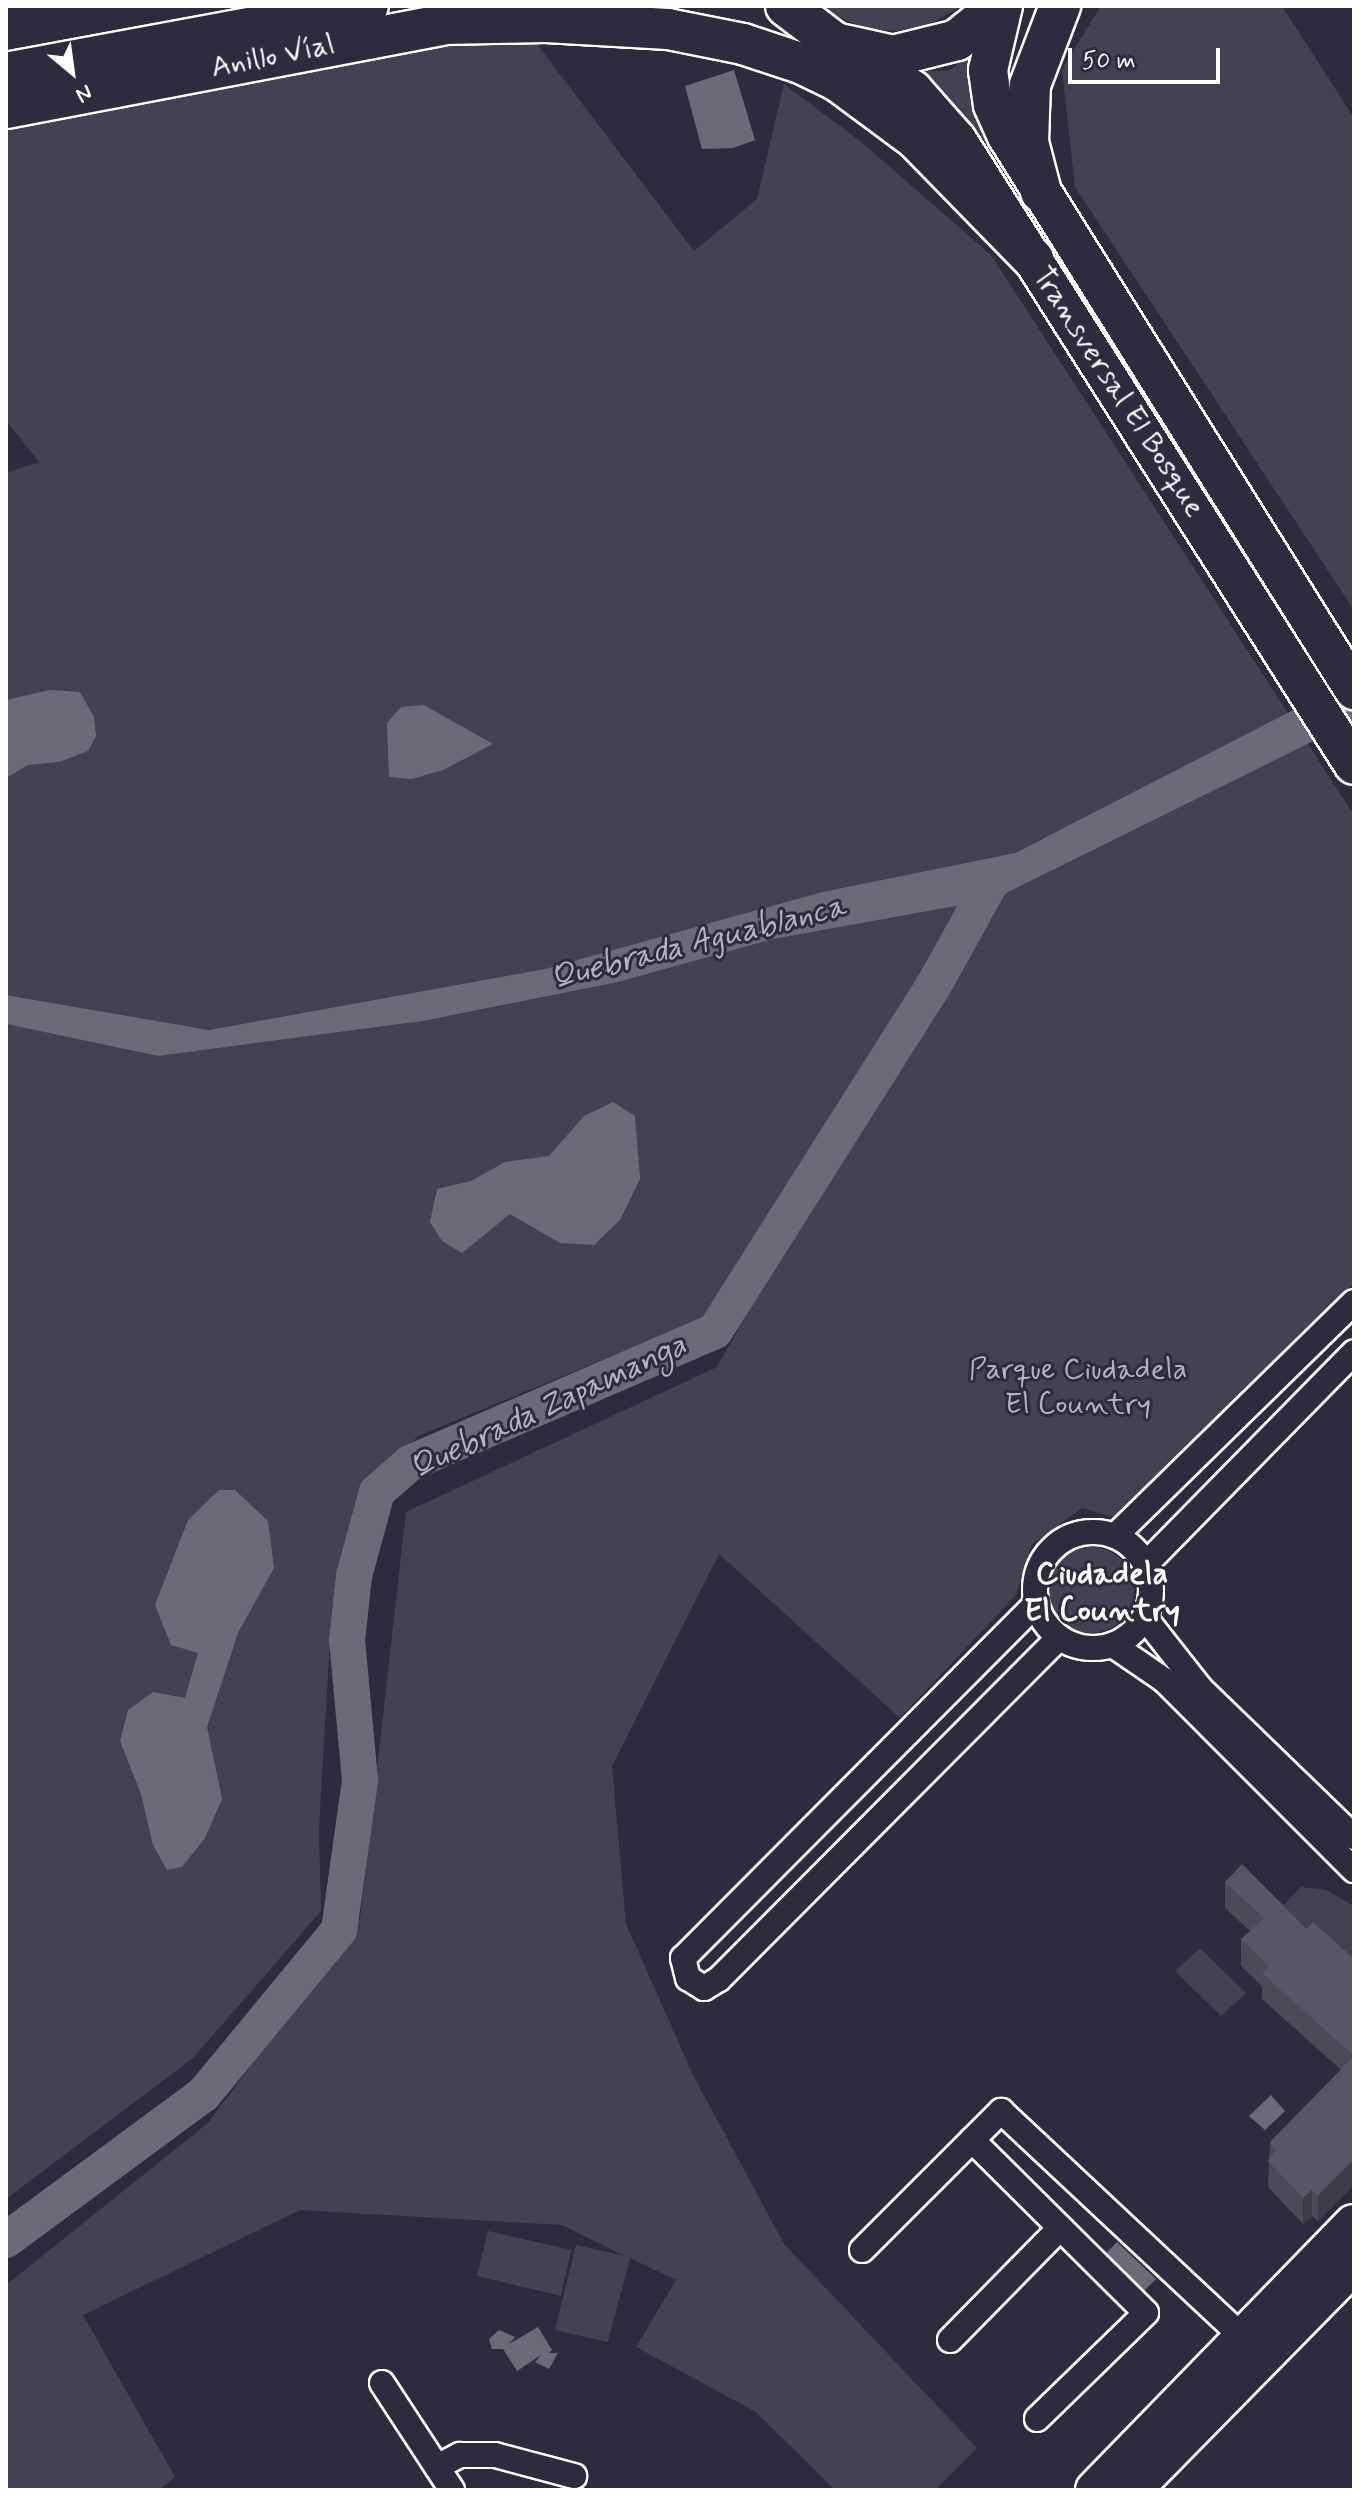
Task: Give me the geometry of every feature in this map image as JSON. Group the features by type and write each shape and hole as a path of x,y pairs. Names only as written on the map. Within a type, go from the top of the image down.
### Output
{"highway":[{"name":"Anillo Víal","path":"6,73 368,6"},
{"name":"Anillo Víal","path":"6,108 539,6"},
{"path":"785,10 850,49 893,56 937,48 976,28 1001,6"},
{"path":"1041,192 1028,142 1030,85 1060,6"},
{"path":"442,24 558,22 668,29 743,44 803,64 838,81 916,139 1033,259"}],"main road":[{"name":"Transversal El Bosque","path":"1001,6 989,51 993,105 1041,192 1345,676"},
{"name":"Transversal El Bosque","path":"850,49 929,105 957,140 1353,763"},
{"path":"1095,2490 1354,2224"},
{"path":"1132,2490 1354,2264"}],"street":[{"path":"1115,1536 1354,1302"},
{"path":"1146,1564 1354,1352"},
{"path":"1087,1533 1115,1536 1146,1564 1152,1591 1145,1618 1113,1645 1085,1648 1059,1638 1036,1604 1037,1576 1051,1551 1087,1533"},
{"path":"1036,1604 683,1958 688,1978 704,1988 719,1979 1059,1638"},
{"path":"1145,1618 1200,1688 1354,1837"},
{"path":"1113,1645 1187,1701 1354,1870"},
{"path":"862,2250 1001,2111 1244,2338"},
{"path":"972,2140 1146,2313 1037,2419"},
{"path":"950,2340 1060,2228"},
{"path":"382,2383 452,2490"},
{"path":"437,2467 460,2455 495,2455 574,2476"}],"green space":[{"name":"Parque Ciudadela El Country","path":"508,6 694,251 757,199 784,84 859,140 991,255 1354,815 1354,1283 1116,1518 1082,1508 1032,1544 1016,1595 900,1718 719,1554 612,1766 626,1924 693,2075 784,2244 977,2448 935,2490 835,2490 756,2412 636,2347 676,2280 630,2258 608,2342 555,2330 576,2245 625,2256 562,2225 300,2210 83,2315 175,2477 159,2490 6,2490 6,2285 208,2123 360,1919 406,1512 717,1367 929,991 708,1316 418,1436 361,1496 332,1606 319,1827 321,1911 193,2058 6,2199 6,1024 158,1056 423,1021 618,982 773,939 973,900 944,966 980,901 1046,836 1015,853 822,892 545,969 209,1030 6,995 6,473 39,462 6,420 6,106"},
{"path":"819,6 962,6 928,25 895,31 862,28"},
{"path":"1101,6 1282,6 1354,118 1354,610 1075,187 1062,69"},
{"path":"982,46 985,132 1012,182 995,174 912,72 950,70"},
{"path":"1083,1547 1099,1547 1122,1559 1131,1573 1134,1590 1131,1607 1122,1621 1099,1633 1083,1633 1067,1626 1055,1614 1048,1598 1048,1582 1055,1566 1067,1554"},
{"path":"1301,1887 1326,1890 1354,1906 1354,1972 1283,1906"},
{"path":"1200,1948 1246,1993 1221,2016 1175,1971"},
{"path":"488,2231 571,2250 561,2296 477,2276"}],"water":[{"path":"734,70 755,140 733,148 702,149 685,86"},
{"name":"Quebrada Aguablanca","path":"1354,679 1354,721 994,899 773,939 618,982 423,1021 158,1056 6,1024 6,995 209,1030 545,969 822,892 1015,853"},
{"path":"50,690 80,692 94,717 96,736 88,751 59,762 28,765 6,778 6,700"},
{"path":"424,705 493,744 443,770 412,779 389,777 387,723 401,707"},
{"path":"613,1102 635,1116 640,1179 620,1220 594,1245 560,1243 510,1214 462,1253 442,1241 430,1222 437,1189 471,1181 505,1162 549,1156 584,1116"},
{"path":"219,1490 235,1490 268,1521 274,1568 238,1633 207,1727 222,1799 205,1838 182,1867 167,1870 153,1845 141,1794 120,1741 128,1710 153,1692 185,1698 198,1653 171,1645 155,1605 188,1520"},
{"path":"1271,2095 1285,2111 1265,2130 1249,2116"},
{"path":"1117,2242 1156,2279 1140,2295 1101,2258"},
{"path":"538,2327 552,2350 549,2353 558,2353 549,2369 535,2362 541,2355 517,2371 503,2349 492,2349 489,2339 499,2330 515,2337 509,2344"}],"building":[{"path":"1242,1864 1307,1929 1313,1922 1354,1959 1354,2056 1262,1973 1269,1966 1241,1939 1264,1918 1225,1882"},
{"path":"1354,2056 1354,2159 1318,2195 1312,2190 1303,2198 1268,2161 1276,2151 1270,2142"}],"waterway":[{"name":"Quebrada Zapamanga","path":"6,2240 203,2095 339,1930 360,1780 347,1641 354,1576 377,1492 410,1463 715,1331 934,985 991,882"}],"district":[{"name":"Ciudadela El Country","path":"1102,1594"}]}
